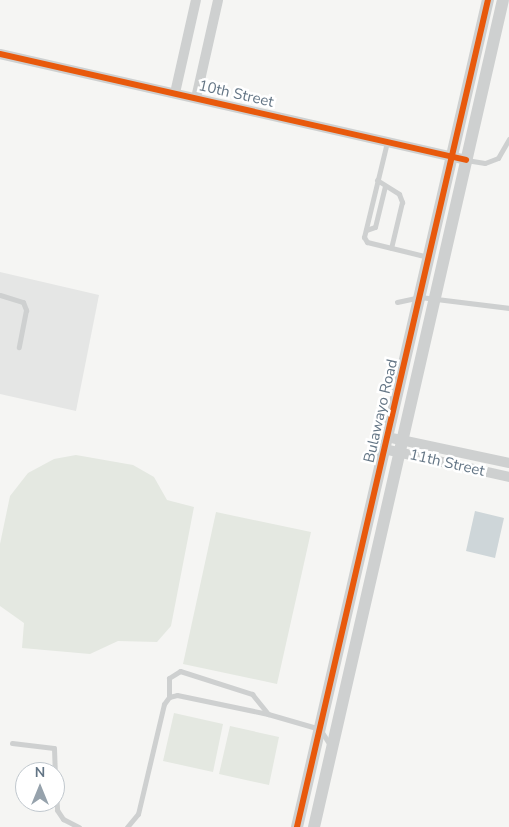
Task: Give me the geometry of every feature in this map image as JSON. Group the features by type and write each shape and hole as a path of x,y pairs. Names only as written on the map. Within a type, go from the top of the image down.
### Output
{"street":[{"path":"175,93 196,0"},
{"path":"196,98 218,0"},
{"path":"488,0 503,2"},
{"name":"Bulawayo Road","path":"297,827 488,0"},
{"name":"Bulawayo Road","path":"314,827 503,2"},
{"name":"10th Street","path":"0,54 466,160"},
{"name":"11th Street","path":"386,443 509,477"},
{"name":"11th Street","path":"402,447 509,464"}],"lane":[{"path":"466,160 485,163 498,158 509,139"},
{"path":"387,142 366,230 367,242 428,258"},
{"path":"377,180 399,194 402,202 391,248"},
{"path":"366,230 375,227 385,186"},
{"path":"0,295 23,302 26,310 19,347"},
{"path":"397,302 420,297 509,308"},
{"path":"127,827 138,814 164,704 169,696 169,678 180,671 252,694 268,714"},
{"path":"169,696 177,694 268,714 320,729 339,720"},
{"path":"320,729 332,749"},
{"path":"12,743 54,748 55,762"},
{"path":"58,812 63,819 79,827"}],"shaded area":[{"path":"0,272 99,295 76,411 0,394"},
{"path":"76,455 133,465 154,477 167,500 194,507 171,626 157,642 118,641 90,654 22,648 24,623 0,606 0,544 10,496 28,473 54,459"},
{"path":"475,511 504,518 495,558 466,551"},
{"path":"216,512 311,532 277,684 183,664"},
{"path":"174,713 223,724 213,772 163,761"},
{"path":"230,726 279,737 269,785 219,774"}],"cycle path":[{"path":"297,827 488,0"},
{"path":"0,54 466,160"}]}
